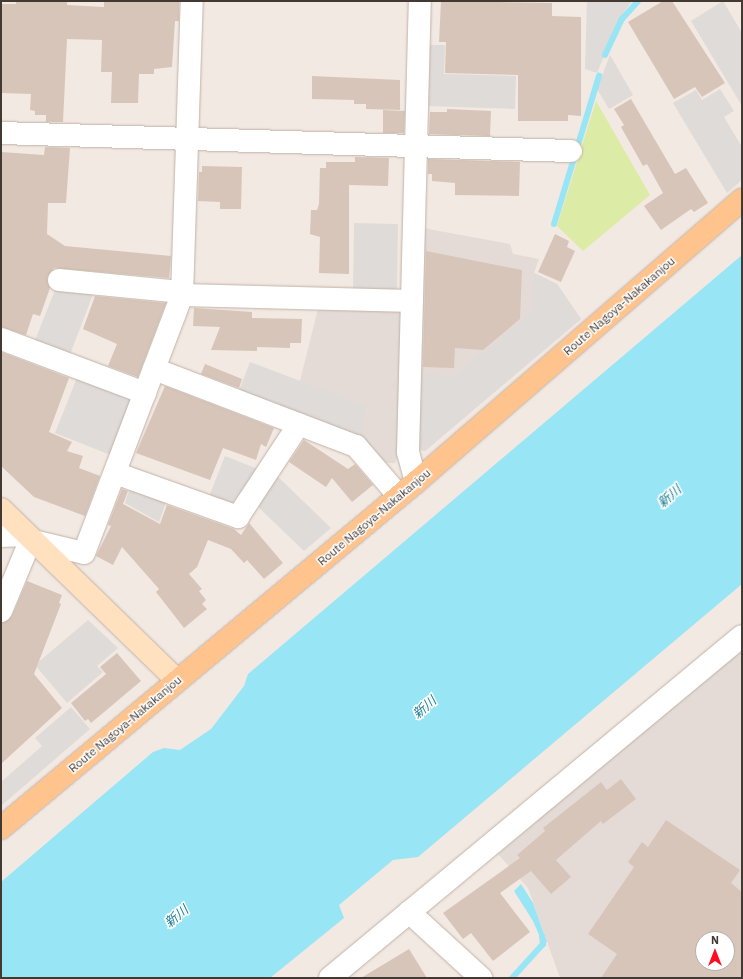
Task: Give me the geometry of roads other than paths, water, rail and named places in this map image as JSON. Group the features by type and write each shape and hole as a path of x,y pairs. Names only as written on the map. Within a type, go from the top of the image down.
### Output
{"main road":[{"name":"Route Nagoya-Nakakanjou","path":"1,828 416,482 742,200"}],"street":[{"path":"1,536 31,538 84,553 182,293 192,1"},
{"path":"416,482 408,452 420,1"},
{"path":"1,133 416,148 571,151"},
{"path":"58,280 182,293 412,301"},
{"path":"1,339 145,393"},
{"path":"154,369 356,446 399,496"},
{"path":"115,473 238,517 299,424"},
{"path":"1,509 177,680"},
{"path":"1,611 31,538"},
{"path":"330,978 742,636"},
{"path":"409,912 481,978"}],"water":[{"name":"新川","path":"742,255 742,584 418,857 393,860 339,905 344,918 270,978 1,978 1,882 153,752 164,748 180,750 211,729 244,686 248,674"},
{"path":"521,884 533,903 547,942 543,944 533,921 514,891"}],"waterway":[{"path":"605,55 622,19 638,1"},
{"path":"554,224 599,76"},
{"path":"512,978 543,944 542,936"}]}
